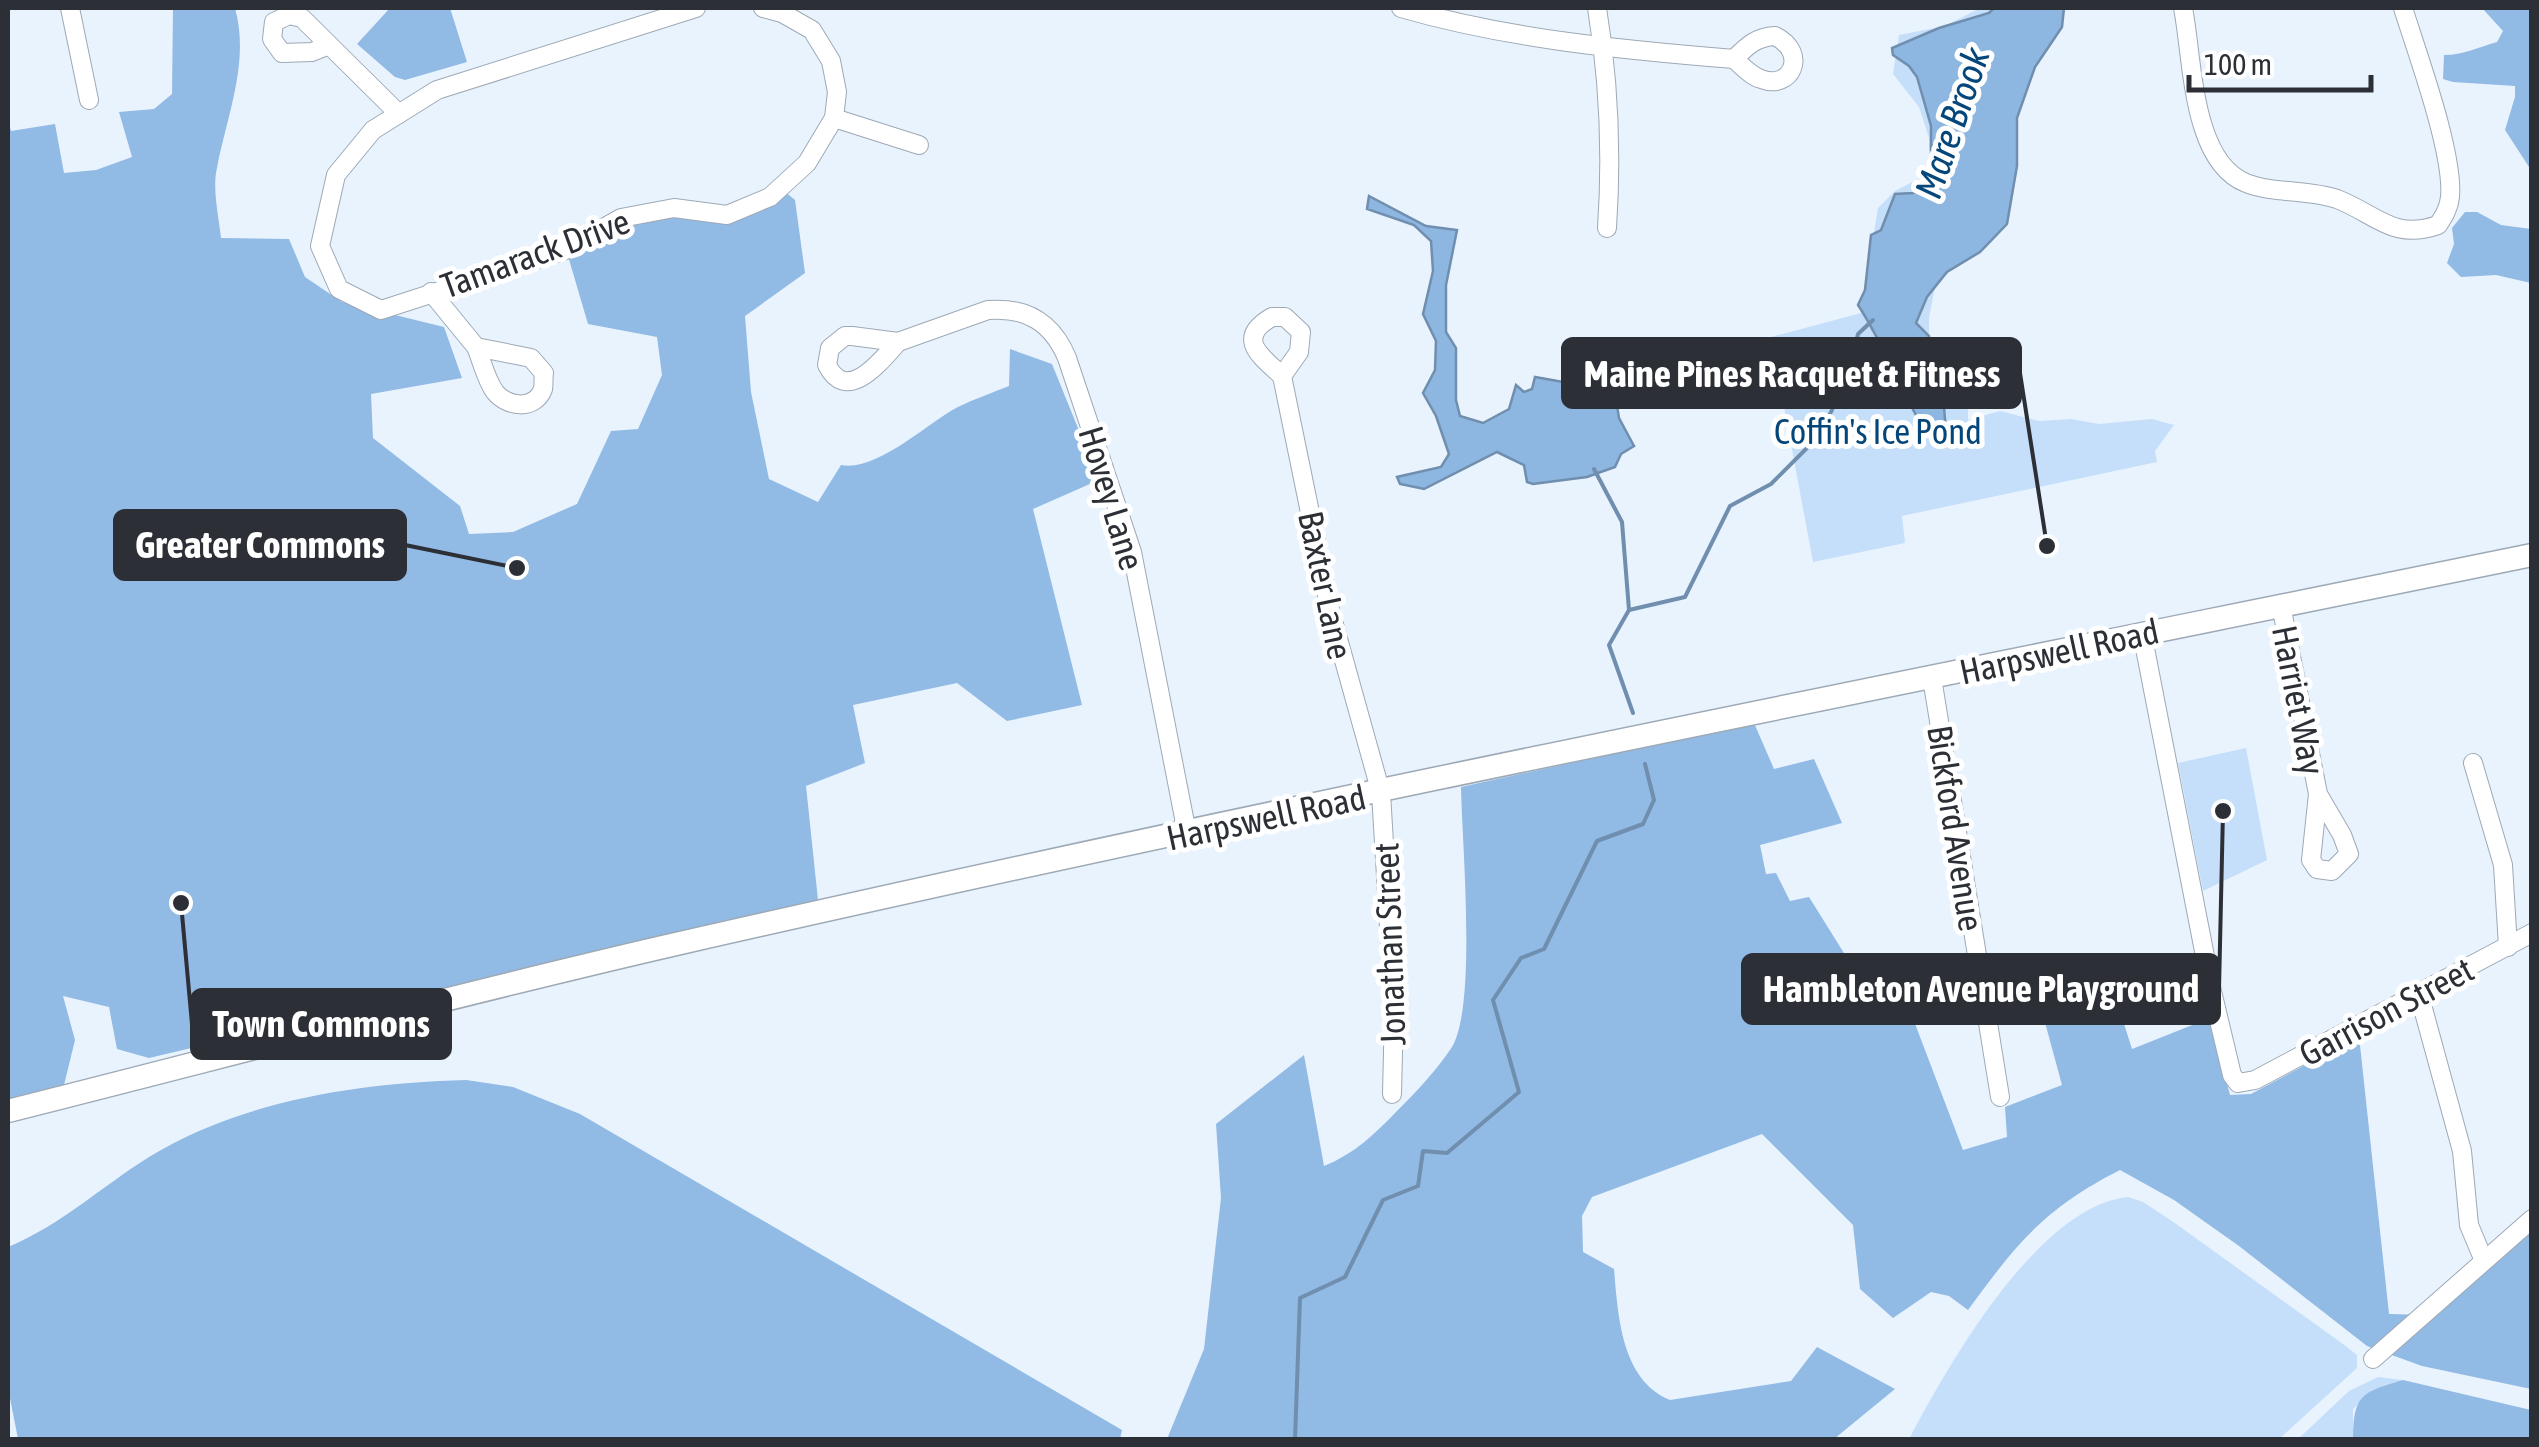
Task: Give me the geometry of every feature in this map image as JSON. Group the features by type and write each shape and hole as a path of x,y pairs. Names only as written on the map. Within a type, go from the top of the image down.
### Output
{"main road":[{"name":"Harpswell Road","path":"8,1111 654,950 1187,833 2532,555"}],"street":[{"path":"70,8 89,100"},
{"name":"Tamarack Drive","path":"696,8 438,90 373,130 336,175 320,246 339,288 381,310 563,251 621,218 674,208 727,214 770,197 807,163 834,118"},
{"path":"763,8 798,20 824,46 836,76 834,118 918,146"},
{"path":"1401,8 1446,21 1603,46 1734,59"},
{"path":"1597,8 1610,136 1607,228"},
{"path":"2183,8 2204,131 2221,165 2243,182 2332,198 2399,230 2413,231 2438,225 2450,200 2450,180 2403,8"},
{"path":"327,46 353,65 399,114"},
{"path":"431,292 476,347"},
{"name":"Hovey Lane","path":"898,342 974,314 1002,309 1030,314 1057,338 1132,552 1187,833"},
{"name":"Baxter Lane","path":"1282,376 1330,610 1381,793"},
{"name":"Harriet Way","path":"2281,605 2318,794"},
{"name":"Garrison Street","path":"2142,634 2210,987 2232,1075 2238,1083 2255,1080 2532,933"},
{"name":"Bickford Avenue","path":"1932,678 2000,1097"},
{"path":"2472,763 2502,865 2508,947"},
{"name":"Jonathan Street","path":"1381,793 1393,978 1392,1094"},
{"path":"2418,994 2462,1151 2470,1225 2484,1260"},
{"path":"2373,1359 2532,1219"}],"green space":[{"name":"Coffin's Ice Pond","path":"1980,8 2052,8 1958,264 1936,283 1929,317 1929,343 1934,360 1953,378 1968,407 1968,420 2000,411 2039,421 2071,419 2099,424 2152,419 2174,425 2155,451 2157,462 1902,516 1905,543 1813,562 1771,337 1861,313 1878,208 1895,191 1918,179 1929,163 1929,138 1919,107 1893,74 1899,35 1945,26"},
{"path":"2246,748 2267,860 2203,891 2178,763"},
{"path":"2128,1197 2172,1221 2347,1347 2357,1355 2357,1368 2279,1439 1909,1439 1972,1332 2029,1258 2061,1228 2094,1207"},
{"path":"2378,1377 2403,1380 2375,1389 2353,1409 2353,1439 2297,1440 2349,1391"}],"shaded area":[{"path":"173,8 235,8 239,68 216,176 221,238 289,239 305,277 342,302 444,327 462,378 371,394 373,438 460,506 469,534 513,532 577,504 611,431 638,429 662,375 657,337 588,324 568,256 615,226 670,213 718,218 784,191 795,200 805,273 745,316 751,392 769,479 818,502 841,465 855,465 886,454 958,407 1009,386 1010,349 1052,364 1099,480 1033,509 1082,705 1007,721 957,683 853,705 865,763 806,786 818,900 149,1058 117,1049 109,1007 63,996 75,1040 64,1085 8,1100 8,120 11,131 55,124 64,173 96,170 132,157 119,112 154,109 172,94"},
{"path":"390,8 450,8 467,62 405,80 395,77 357,44"},
{"path":"2482,8 2531,8 2531,170 2505,130 2515,86 2443,79 2444,55 2497,42 2503,31"},
{"path":"2465,212 2477,212 2501,225 2531,229 2531,283 2496,275 2461,277 2447,263 2454,244 2452,228"},
{"path":"1754,723 1774,769 1814,759 1842,823 1760,845 1766,874 1776,873 1790,901 1809,897 1857,974 1895,971 1963,1150 2007,1137 2005,1107 2062,1085 2040,1004 2112,986 2132,1049 2210,1018 2230,1095 2251,1094 2359,1036 2389,1314 2430,1315 2531,1223 2531,1389 2422,1366 2367,1346 2239,1246 2174,1200 2120,1170 2072,1198 2034,1229 1968,1310 1949,1296 1931,1292 1893,1318 1860,1289 1853,1225 1762,1134 1592,1197 1582,1216 1583,1252 1614,1269 1621,1325 1632,1362 1654,1391 1670,1400 1791,1381 1817,1347 1895,1389 1834,1439 1167,1439 1204,1349 1221,1198 1216,1124 1304,1055 1324,1166 1381,1128 1452,1047 1460,1026 1466,961 1461,787"},
{"path":"466,1080 513,1087 580,1114 1122,1430 1120,1439 18,1439 8,1388 8,1247 63,1217 149,1157 223,1121 302,1098 343,1091"},
{"path":"2403,1380 2531,1410 2531,1439 2353,1439 2355,1413 2363,1398 2369,1392"}],"water":[{"name":"Coffin's Ice Pond","path":"1994,8 2064,8 2062,27 2035,67 2017,118 2017,166 2007,224 1980,252 1947,272 1927,297 1916,323 1929,336 1935,374 1955,387 1955,395 1944,407 1946,432 1922,426 1858,305 1865,290 1871,235 1881,230 1895,194 1913,193 1929,183 1931,173 1940,171 1941,156 1931,150 1931,126 1917,77 1893,55 1892,48"},
{"path":"1369,196 1426,226 1457,230 1446,285 1446,332 1456,348 1456,400 1460,416 1483,423 1509,409 1516,385 1524,392 1532,389 1535,377 1563,382 1610,364 1627,374 1628,388 1615,393 1619,418 1634,446 1621,454 1615,467 1587,477 1533,484 1527,482 1524,465 1497,452 1424,489 1400,484 1397,477 1441,467 1449,454 1423,393 1435,370 1436,341 1423,314 1433,271 1431,241 1414,225 1367,209"}],"waterway":[{"name":"Mare Brook","path":"1633,713 1609,645 1629,610 1685,597 1730,506 1771,484 1820,435 1849,374 1858,334 1873,320"},
{"path":"1594,469 1622,522 1629,610"},
{"name":"Mare Brook","path":"1295,1440 1300,1298 1345,1277 1383,1200 1418,1186 1423,1151 1447,1153 1519,1092 1493,1000 1521,958 1544,949 1597,841 1643,824 1654,800 1645,764"}],"place":[{"name":"Maine Pines Racquet & Fitness","path":"2047,546"},
{"name":"Greater Commons","path":"517,568"},
{"name":"Hambleton Avenue Playground","path":"2223,811"},
{"name":"Town Commons","path":"181,903"}]}
